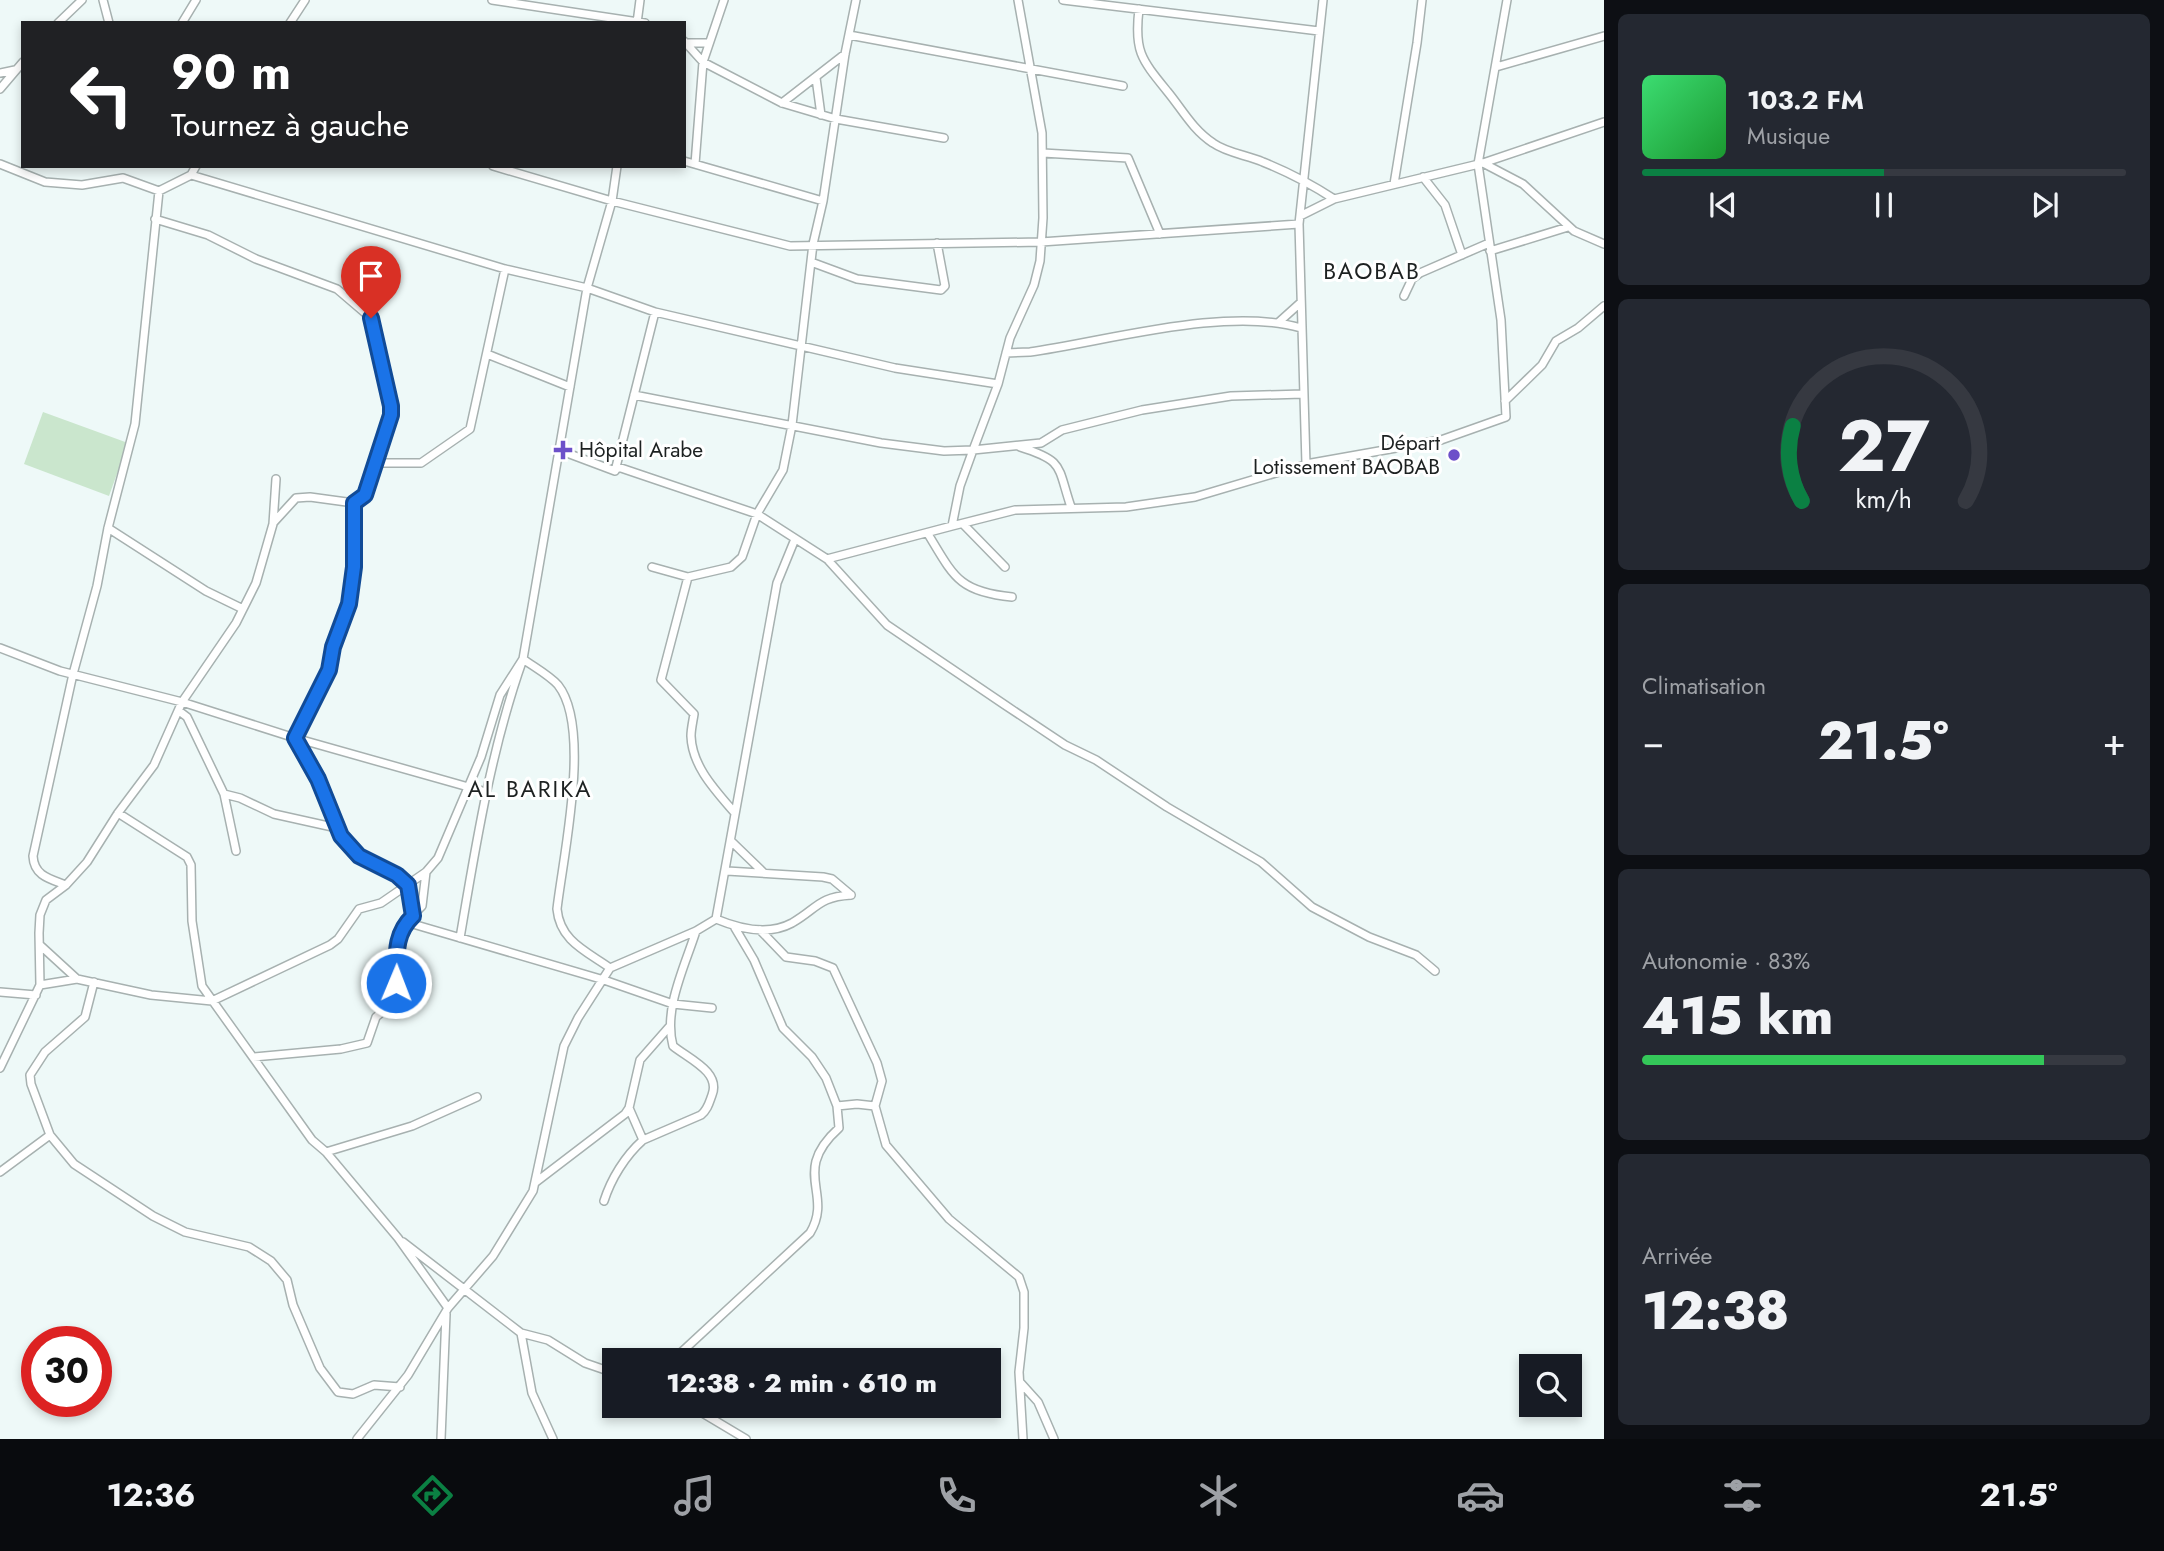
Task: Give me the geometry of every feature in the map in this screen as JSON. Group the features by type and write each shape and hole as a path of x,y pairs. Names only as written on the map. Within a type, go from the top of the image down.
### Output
{"street":[{"path":"60,21 82,0"},
{"path":"103,0 108,21"},
{"path":"183,21 196,0"},
{"path":"291,21 305,0"},
{"path":"492,0 633,21"},
{"path":"640,0 640,21"},
{"path":"695,164 703,62 724,0"},
{"path":"652,567 688,577 731,567 742,557 757,514 783,470 792,425 813,244 823,201 845,54 856,0"},
{"path":"951,526 972,450 998,384 1006,352 1034,285 1041,242 1043,153 1032,69 1018,0"},
{"path":"1063,0 1100,2 1320,32"},
{"path":"1306,464 1299,304 1300,220 1323,0"},
{"path":"1394,184 1418,43 1422,0"},
{"path":"827,559 1015,510 1126,507 1195,497 1306,464 1441,440 1506,417 1501,320 1489,247 1481,163 1507,0"},
{"path":"1139,9 1136,34 1140,56 1190,123 1216,146 1262,161 1290,176 1305,180 1334,198"},
{"path":"849,35 1123,86"},
{"path":"1496,67 1604,36"},
{"path":"686,42 709,43"},
{"path":"686,43 703,62 782,103 836,119 944,138"},
{"path":"782,103 845,54"},
{"path":"0,89 21,64"},
{"path":"0,73 16,70"},
{"path":"816,78 821,115"},
{"path":"500,168 776,244 1041,242 1160,234 1300,220 1334,198 1481,163 1604,122"},
{"path":"1043,153 1128,158 1160,234"},
{"path":"686,162 823,201"},
{"path":"1481,163 1523,184 1568,227 1584,237 1604,244"},
{"path":"0,164 46,182 82,185 123,178 159,191 191,175 195,168"},
{"path":"460,938 486,792 506,706 523,659 587,288 612,201 617,168"},
{"path":"191,175 505,269 587,288 655,312 802,344 895,368 998,384"},
{"path":"1423,177 1445,205 1462,255"},
{"path":"65,885 42,876 35,869 33,856 73,674 97,586 108,528 135,424 159,191"},
{"path":"155,219 208,235 256,259 337,289 365,311 374,326 391,406 365,495 354,503 310,497 296,498 273,524"},
{"path":"1404,296 1412,279 1420,273 1462,255 1568,227"},
{"path":"811,262 857,278 941,290 945,286 937,243"},
{"path":"375,463 421,463 466,434 473,422 505,269"},
{"path":"1279,322 1299,304"},
{"path":"1505,401 1542,365 1556,341 1578,328 1604,306"},
{"path":"615,471 655,312"},
{"path":"1006,352 1030,352 1215,323 1279,322 1301,328"},
{"path":"487,354 570,387"},
{"path":"634,396 913,448 972,450 1041,443 1062,430 1142,410 1231,396 1303,394"},
{"path":"1016,445 1050,457 1065,480 1071,507"},
{"path":"559,450 615,471"},
{"path":"615,471 618,467 757,514 827,559 887,625 993,697 1065,745 1096,760 1167,807 1261,862 1312,907 1369,937 1416,955 1434,971"},
{"path":"0,1068 40,985 40,915 46,900 87,862 118,813 154,765 183,702 236,623 256,583 273,524 276,479"},
{"path":"295,738 329,670 333,647 349,604 354,567 354,503"},
{"path":"963,524 1005,568"},
{"path":"108,528 206,590 243,609"},
{"path":"928,534 950,571 970,589 982,594 1012,597"},
{"path":"357,1439 400,1387 447,1310 493,1256 535,1182 564,1046 578,1018 610,968 716,919 727,871 734,812 778,583 795,539"},
{"path":"688,577 662,680 694,714 691,733 698,762 713,788 734,812"},
{"path":"0,648 24,659 73,674 183,702 295,738 486,792"},
{"path":"40,985 77,979 151,995 212,1001 330,945 338,939 359,909 381,903 426,872 438,858 469,787 500,695 523,659"},
{"path":"523,659 557,685 566,699 573,725 574,778 556,909 558,921 567,937 610,968"},
{"path":"179,711 187,717 224,794 236,851"},
{"path":"295,738 318,779 337,828 352,851 383,870 397,875 408,885 413,916"},
{"path":"224,794 240,798 274,814 337,828"},
{"path":"118,813 180,850 191,865 192,921 202,986 312,1140 326,1152 398,1238 447,1310 441,1439"},
{"path":"731,841 763,872"},
{"path":"716,919 735,928 760,930 790,924 821,900 851,895 832,880 822,877 727,871"},
{"path":"253,1057 341,1049 367,1043 376,1017 395,1002 398,939 407,922 422,906 426,872"},
{"path":"407,922 604,980 673,1004 712,1009"},
{"path":"686,1348 810,1233 818,1219 814,1162 827,1139 839,1128 837,1106 826,1078 812,1057 783,1028 754,960 735,928"},
{"path":"604,1201 617,1173 643,1140 701,1115 707,1110 715,1088 713,1076 673,1046 669,1027 673,1004 696,930"},
{"path":"760,930 786,957 815,961 832,968 877,1063 882,1081 875,1106 886,1145 949,1219 1019,1277 1024,1292 1019,1382 1023,1439"},
{"path":"41,946 77,979"},
{"path":"94,982 85,1017 45,1052 30,1075 50,1135 74,1164 153,1216 186,1233 249,1247 271,1261 287,1280 293,1305 320,1368 338,1392 353,1394 374,1385 400,1387"},
{"path":"0,992 36,995"},
{"path":"535,1182 596,1137 629,1108 640,1060 669,1027"},
{"path":"326,1152 412,1126 477,1097"},
{"path":"837,1106 875,1106"},
{"path":"629,1108 643,1140"},
{"path":"0,1172 50,1135"},
{"path":"398,1238 466,1287 521,1333 548,1340 586,1363 602,1369"},
{"path":"521,1333 532,1393 554,1439"},
{"path":"1019,1382 1038,1402 1054,1439"},
{"path":"711,1418 746,1439"}],"green space":[{"path":"43,412 128,443 109,496 24,464"}],"place":[{"name":"Hôpital Arabe","path":"563,450"},
{"name":"Départ Lotissement BAOBAB","path":"1454,455"}],"district":[{"name":"BAOBAB","path":"1372,271"},
{"name":"AL BARIKA","path":"530,789"}],"route":[{"path":"371,318 391,415 365,495 354,503 356,516 352,594 338,630 329,670 295,738 318,779 341,836 352,851 383,870 397,875 408,885 413,916 398,939 396,983"}]}
